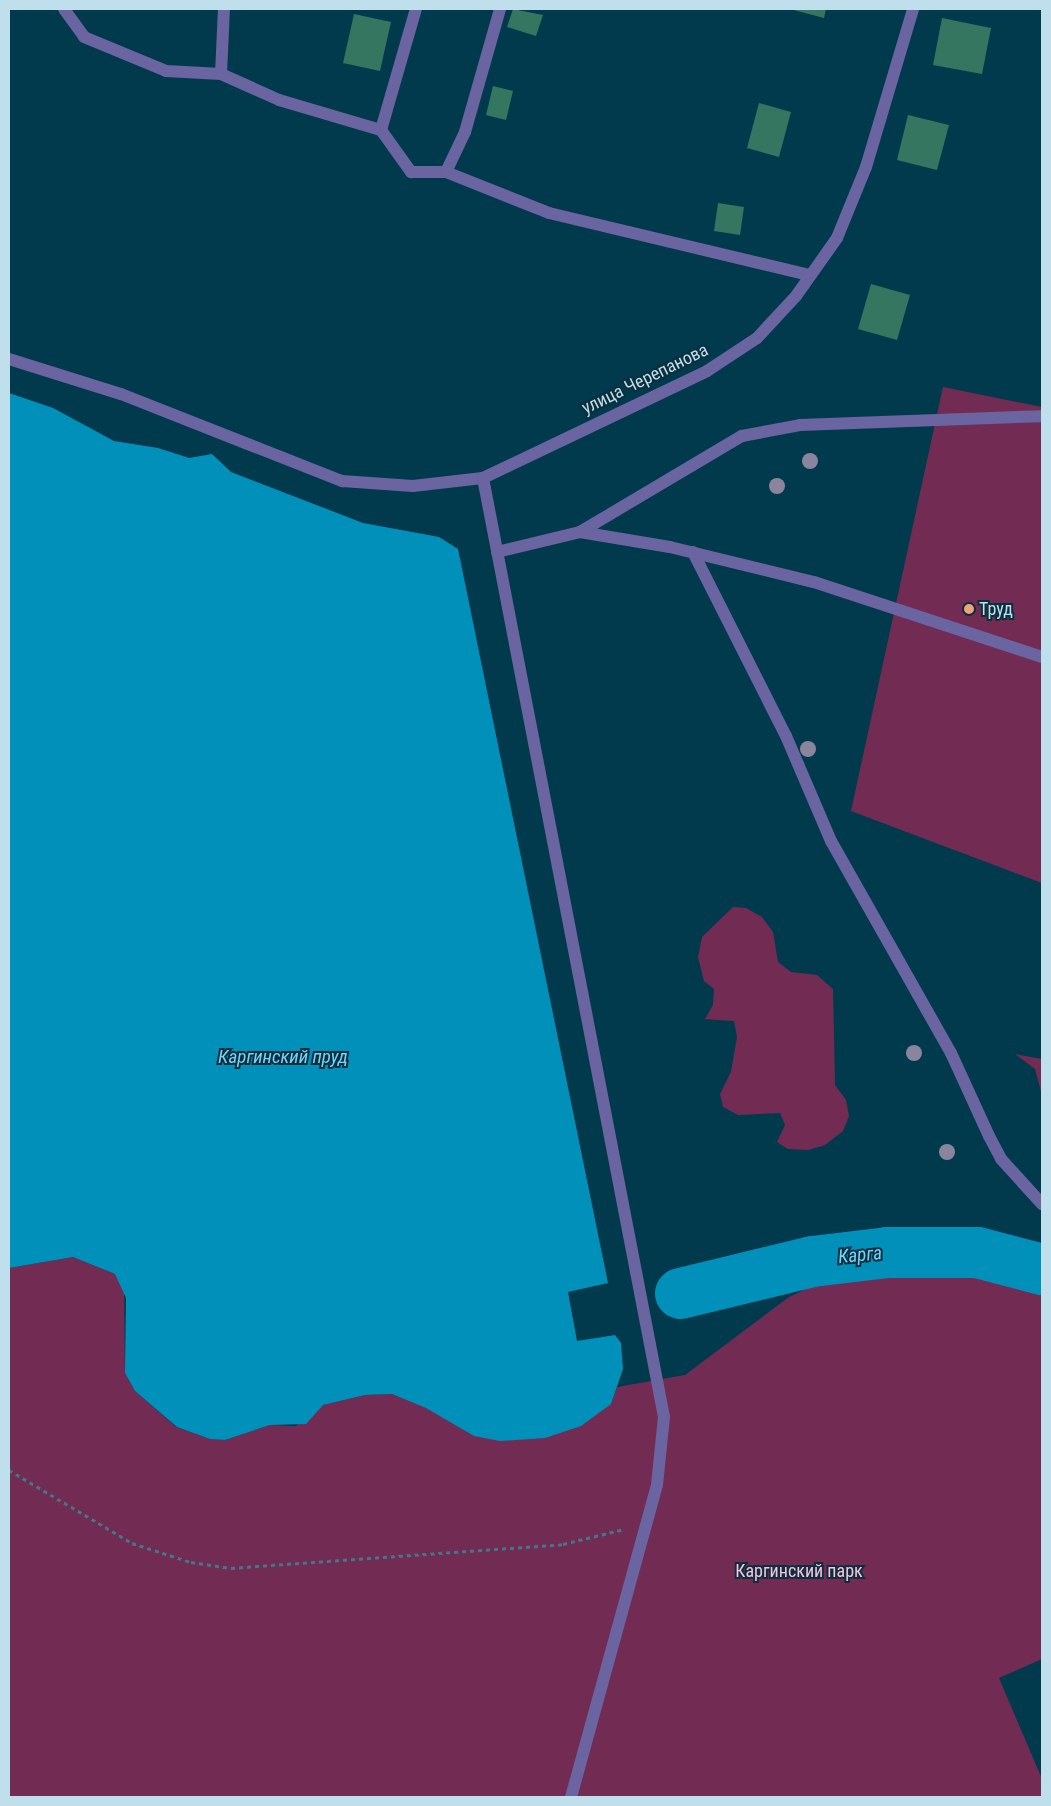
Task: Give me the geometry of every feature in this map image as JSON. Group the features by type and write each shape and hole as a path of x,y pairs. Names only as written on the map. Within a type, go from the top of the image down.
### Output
{"street":[{"path":"64,9 84,37 156,68 221,74 279,100 381,130 411,172 446,172 549,213 810,275"},
{"path":"221,74 224,9"},
{"path":"381,130 416,9"},
{"path":"446,172 465,132 500,9"},
{"name":"улица Черепанова","path":"9,359 121,394 342,480 413,486 483,478 707,371 757,338 810,275 837,238 866,167 913,9"},
{"path":"496,552 580,532 742,436 800,425 1042,416"},
{"path":"483,478 664,1417 664,1449 646,1524 571,1797"},
{"path":"580,532 693,552 814,582 1042,657"},
{"path":"693,552 786,736 831,841 951,1052 1001,1159 1042,1204"}],"path":[{"path":"9,1470 132,1543 191,1562 231,1568 563,1544 646,1524"}],"green space":[{"name":"Труд","path":"943,387 1042,407 1042,883 851,811"},
{"path":"733,907 746,908 762,917 773,932 778,962 791,972 817,975 833,989 835,1085 846,1100 849,1116 843,1131 825,1145 808,1150 788,1149 777,1142 785,1125 780,1113 738,1115 723,1107 720,1094 731,1072 737,1037 734,1021 705,1019 713,1005 714,989 704,981 698,957 702,937"},
{"path":"1015,1054 1042,1059 1042,1095 1035,1069"},
{"name":"Каргинский парк","path":"73,1257 115,1274 124,1287 125,1373 135,1391 176,1427 210,1439 225,1440 270,1425 296,1426 323,1405 365,1395 392,1394 427,1408 474,1436 611,1404 617,1387 685,1375 789,1297 818,1283 1042,1265 1042,1659 999,1678 1042,1779 1042,1797 9,1797 9,1268"}],"water":[{"name":"Каргинский пруд","path":"9,393 53,408 114,441 158,448 189,458 212,454 231,472 363,523 439,537 458,549 608,1283 568,1292 577,1341 615,1335 621,1343 623,1369 611,1404 581,1426 545,1438 500,1441 474,1436 426,1408 392,1394 365,1395 323,1405 306,1424 270,1425 225,1440 210,1439 177,1427 135,1391 125,1373 126,1298 115,1274 73,1257 9,1268"}],"building":[{"path":"513,9 543,15 536,36 507,27"},
{"path":"790,9 826,9 824,18"},
{"path":"354,14 391,22 380,71 343,63"},
{"path":"942,18 991,28 982,74 933,65"},
{"path":"493,86 513,91 506,120 486,115"},
{"path":"759,103 791,112 779,157 747,148"},
{"path":"908,115 949,125 937,170 897,160"},
{"path":"718,203 744,207 740,235 714,231"},
{"path":"871,284 910,295 897,340 858,329"}],"waterway":[{"name":"Карга","path":"680,1293 812,1261 887,1252 977,1252 1042,1269"}],"place":[{"name":"Труд","path":"969,609"}]}
